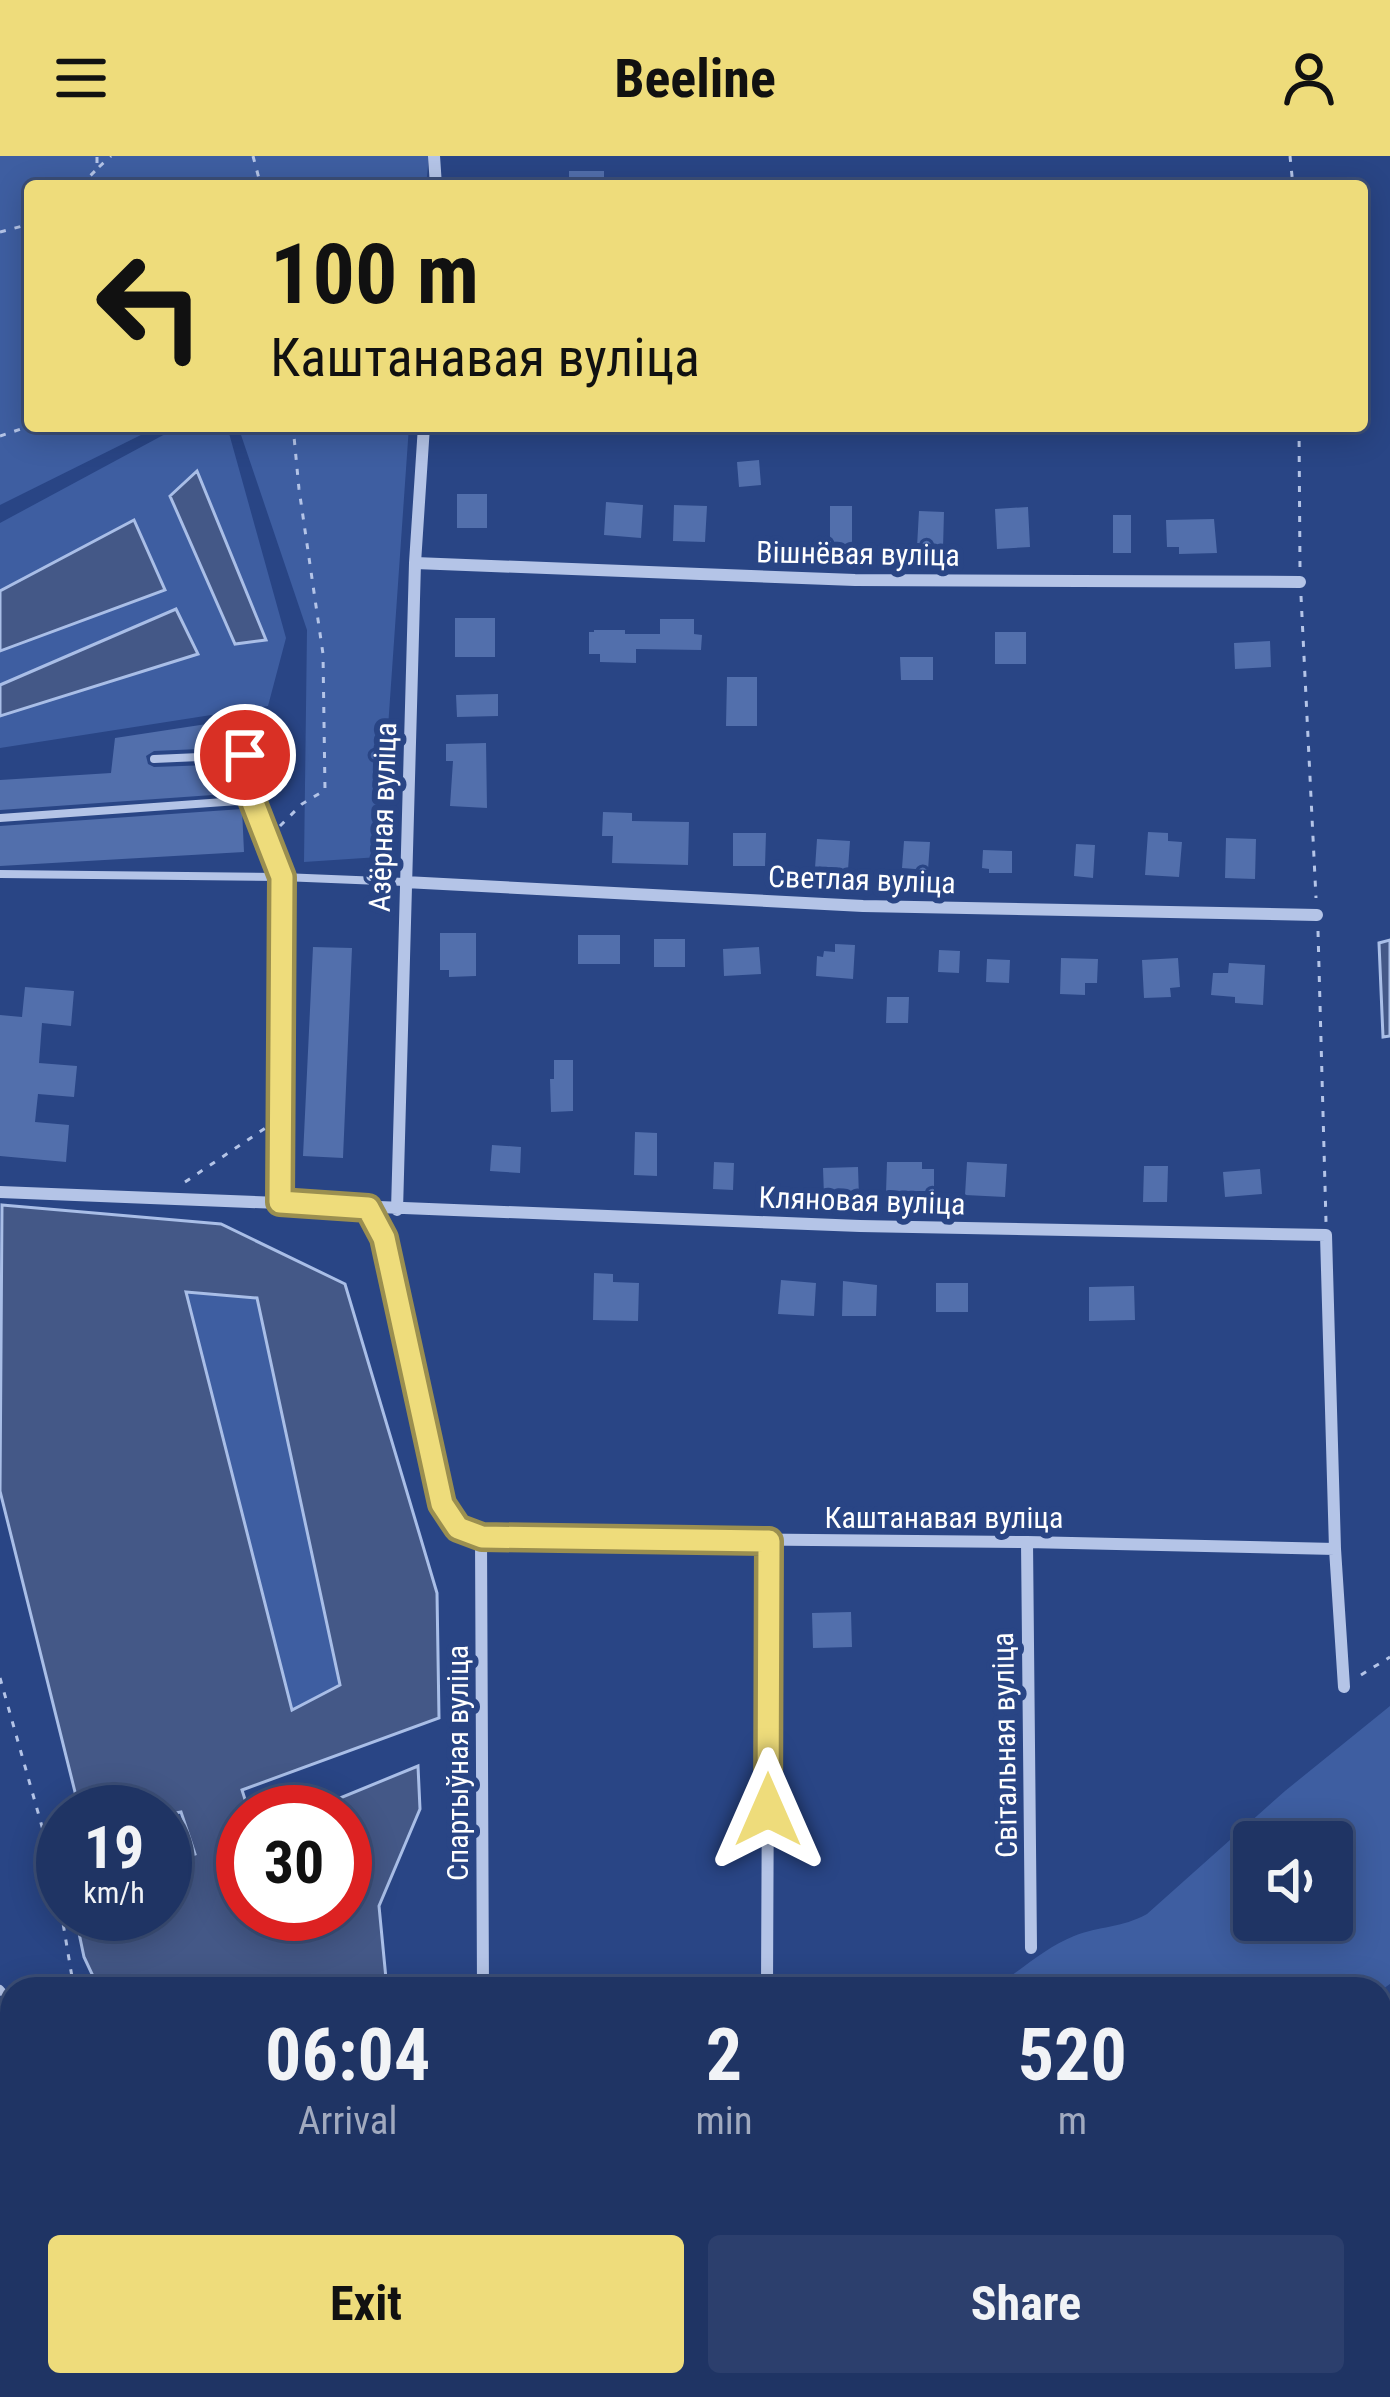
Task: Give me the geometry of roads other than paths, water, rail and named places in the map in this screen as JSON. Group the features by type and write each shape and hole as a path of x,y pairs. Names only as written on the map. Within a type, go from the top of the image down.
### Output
{"street":[{"name":"Азёрная вуліца","path":"397,1210 424,432"},
{"name":"Вішнёвая вуліца","path":"416,563 855,580 1300,582"},
{"name":"Светлая вуліца","path":"405,882 863,906 1317,915"},
{"name":"Кляновая вуліца","path":"0,1192 860,1226 1326,1235 1335,1549"},
{"path":"368,1208 384,1238 442,1504 458,1528 482,1537"},
{"name":"Каштанавая вуліца","path":"482,1537 1335,1549"},
{"name":"Спартыўная вуліца","path":"482,1537 483,1977"},
{"path":"767,1977 769,1541"},
{"name":"Світальная вуліца","path":"1027,1542 1031,1948"},
{"path":"1335,1549 1344,1687"}],"lane":[{"path":"154,759 245,755 252,800 282,877 280,1202"},
{"path":"0,818 252,800"},
{"path":"0,874 405,882"}]}
